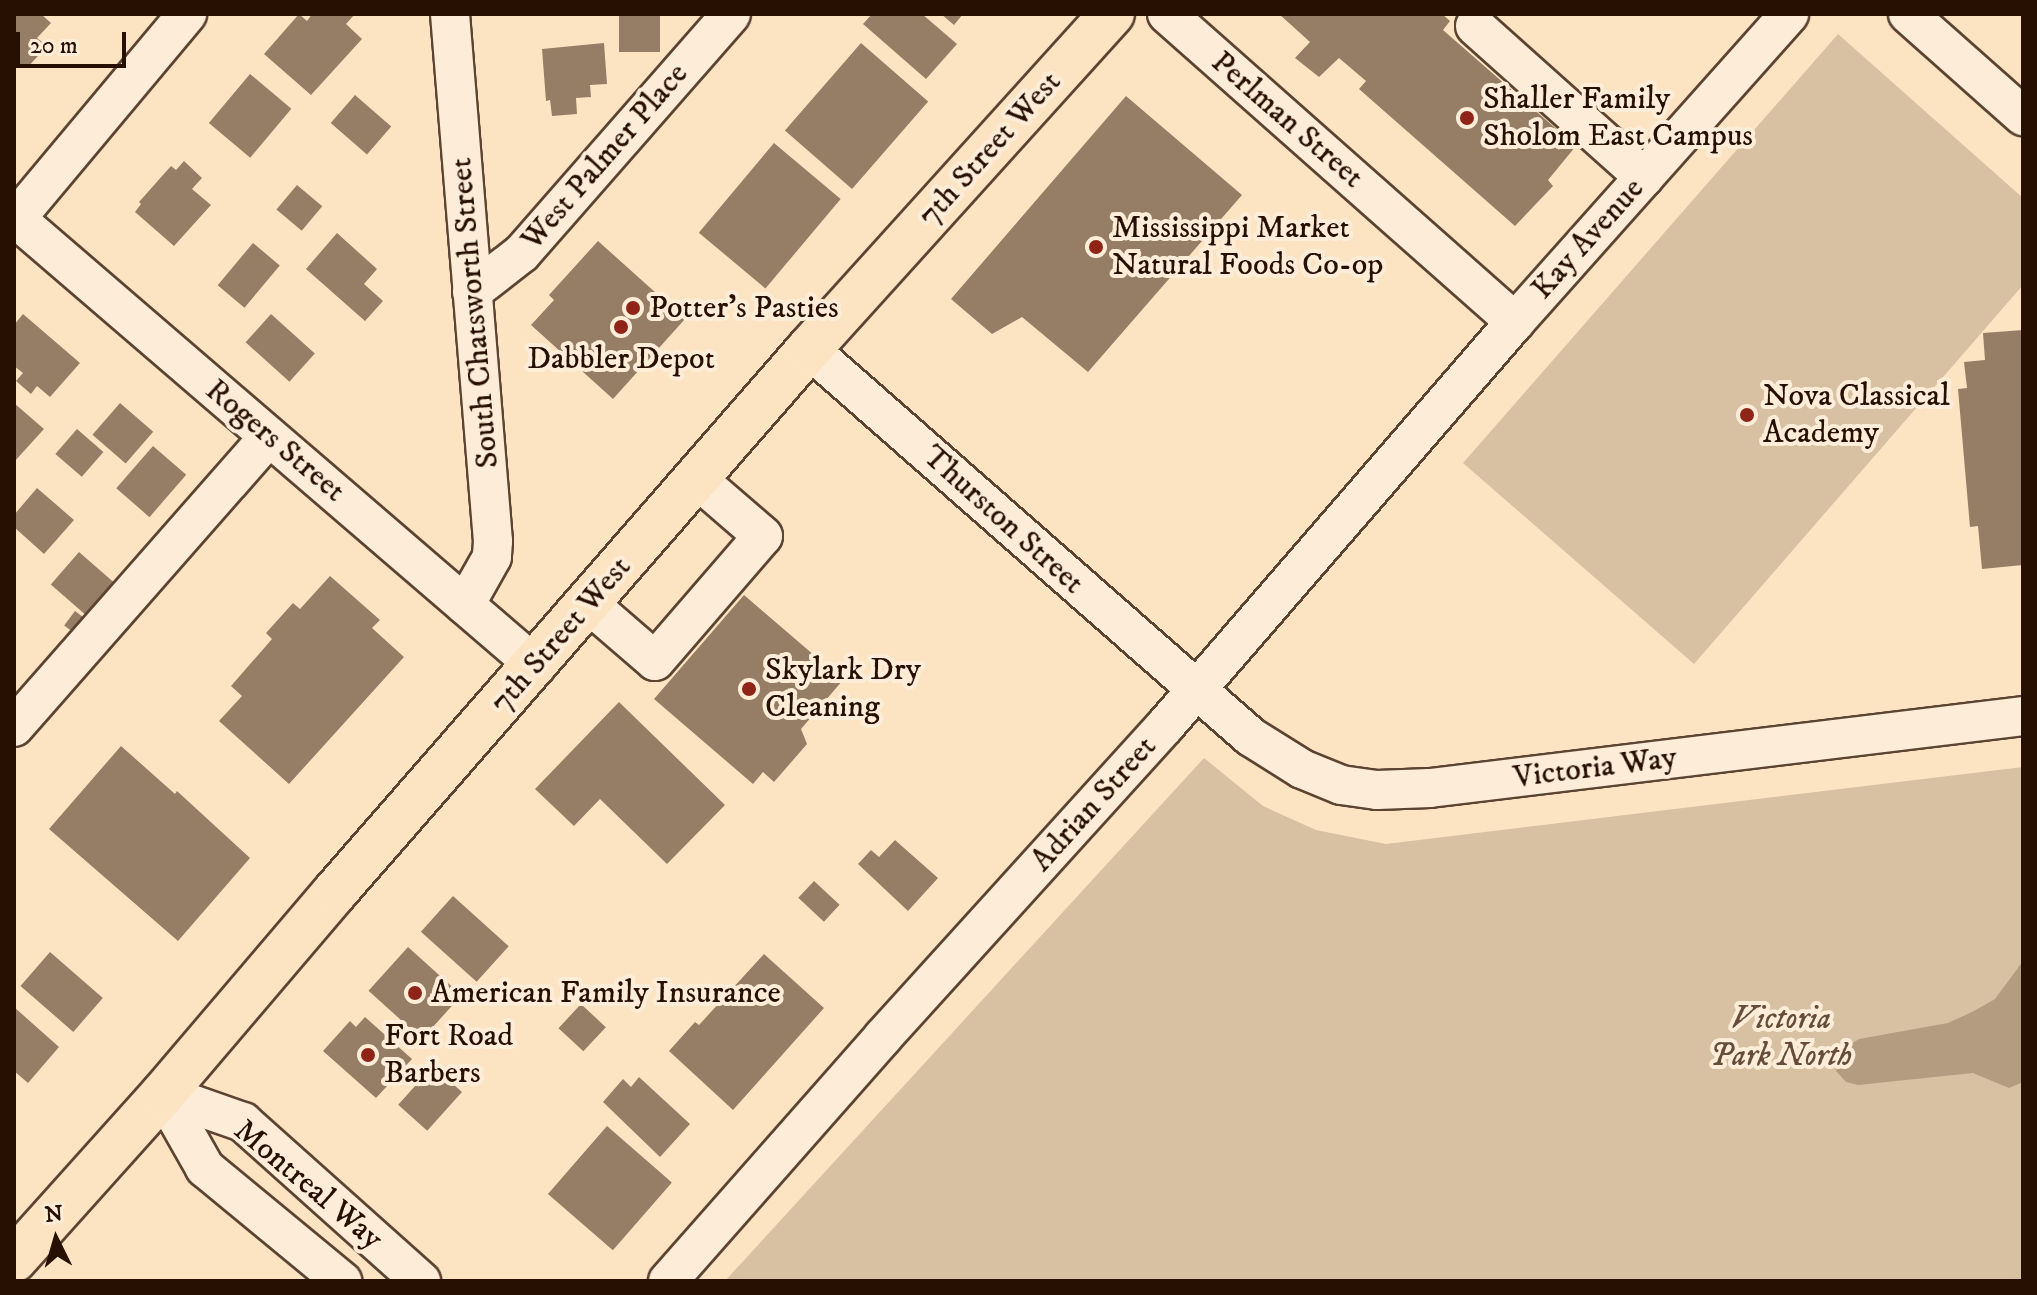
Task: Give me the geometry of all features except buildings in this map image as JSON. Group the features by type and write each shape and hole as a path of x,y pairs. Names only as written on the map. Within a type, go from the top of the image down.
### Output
{"main road":[{"name":"7th Street West","path":"14,1260 163,1094 809,349 1112,14"}],"street":[{"path":"15,219 187,14"},
{"name":"South Chatsworth Street","path":"450,14 493,541 492,557 465,605"},
{"name":"West Palmer Place","path":"472,292 522,253 731,14"},
{"name":"Perlman Street","path":"1167,14 1515,322"},
{"name":"Kay Avenue","path":"1515,322 1789,14"},
{"path":"1908,14 2023,116"},
{"path":"1475,26 1644,177"},
{"name":"Rogers Street","path":"15,219 536,666"},
{"name":"Adrian Street","path":"668,1281 1195,690 1515,322"},
{"name":"Thurston Street","path":"809,349 1195,690"},
{"path":"14,727 269,437"},
{"path":"589,604 655,661 763,536 697,479"},
{"name":"Victoria Way","path":"1195,690 1251,737 1302,769 1341,785 1377,790 1430,788 2023,716"},
{"name":"Montreal Way","path":"163,1094 205,1168 342,1281"},
{"name":"Montreal Way","path":"163,1094 243,1122 421,1281"}],"green space":[{"path":"1838,34 2023,198 2023,285 1694,664 1463,463"},
{"name":"Victoria Park North","path":"1204,758 1263,806 1316,830 1386,844 2023,767 2023,1281 725,1281"}],"shaded area":[{"path":"2023,961 2023,1082 2009,1088 1973,1073 1858,1085 1846,1082 1836,1071 1843,1049 1859,1039 1948,1023 1995,999"}],"place":[{"name":"Shaller Family Sholom East Campus","path":"1467,118"},
{"name":"Mississippi Market Natural Foods Co-op","path":"1096,247"},
{"name":"Potter's Pasties","path":"633,308"},
{"name":"Dabbler Depot","path":"621,327"},
{"name":"Nova Classical Academy","path":"1747,415"},
{"name":"Skylark Dry Cleaning","path":"749,689"},
{"name":"American Family Insurance","path":"415,993"},
{"name":"Fort Road Barbers","path":"368,1055"}]}
